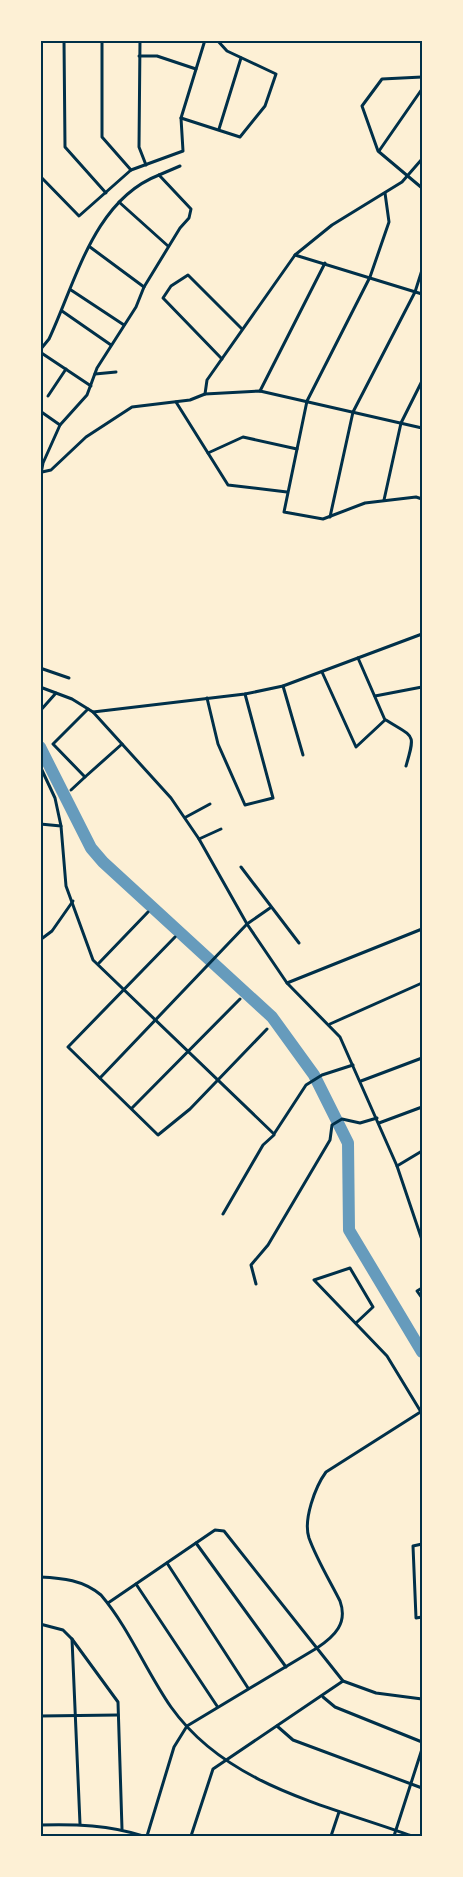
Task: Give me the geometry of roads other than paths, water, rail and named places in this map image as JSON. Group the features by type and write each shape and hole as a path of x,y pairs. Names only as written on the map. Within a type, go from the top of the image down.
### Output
{"street":[{"path":"64,40 65,147 106,193"},
{"path":"102,40 102,137 131,170"},
{"path":"140,40 139,147 146,165"},
{"path":"40,176 79,216 131,170 183,151 181,118 205,40"},
{"path":"181,118 240,137 266,106 276,74 227,51 217,40"},
{"path":"139,56 157,56 196,69"},
{"path":"219,129 241,58"},
{"path":"423,77 382,79 362,106 378,151 423,188"},
{"path":"378,151 423,88"},
{"path":"204,394 207,380 295,255 332,225 409,177 423,159"},
{"path":"91,387 40,351 62,311 90,247 108,214 142,182 180,166"},
{"path":"40,478 60,425 91,387 95,374 144,286 168,246 189,218 191,208 159,175"},
{"path":"385,193 389,222 370,278 307,401 284,512 324,519 365,503 416,497 423,499"},
{"path":"119,202 168,246"},
{"path":"90,247 144,286"},
{"path":"295,255 423,294"},
{"path":"260,391 325,263"},
{"path":"330,517 354,412 415,292 423,270"},
{"path":"222,359 163,298 167,292 188,275 242,329"},
{"path":"71,290 124,325"},
{"path":"62,311 111,345"},
{"path":"48,396 66,369"},
{"path":"95,374 116,372"},
{"path":"384,500 401,423 423,381"},
{"path":"42,472 51,470 86,438 132,407 176,402 204,394 260,391 423,428"},
{"path":"176,402 228,485 287,492"},
{"path":"40,411 60,425"},
{"path":"208,453 243,437 297,449"},
{"path":"93,712 245,694 284,686 423,634"},
{"path":"358,658 385,720 411,736 413,742 406,766"},
{"path":"40,668 69,678"},
{"path":"321,671 356,747 385,720"},
{"path":"284,686 303,754"},
{"path":"40,687 93,712 186,817 248,924 287,983 330,1024 340,1037 397,1166 422,1239"},
{"path":"375,696 423,687"},
{"path":"40,711 56,693"},
{"path":"207,698 218,744 245,805 273,798 245,694"},
{"path":"85,777 53,744 88,709"},
{"path":"71,790 122,744"},
{"path":"40,766 55,798 61,826 66,886 93,960 99,963 274,1134"},
{"path":"186,817 210,804"},
{"path":"40,824 61,826"},
{"path":"199,839 221,829"},
{"path":"241,867 298,943"},
{"path":"40,940 52,931 73,901"},
{"path":"100,1078 248,924 270,908"},
{"path":"99,963 148,912"},
{"path":"287,983 423,929"},
{"path":"175,937 68,1047 158,1135 190,1109 267,1029"},
{"path":"330,1024 423,983"},
{"path":"132,1109 240,999"},
{"path":"361,1081 423,1058"},
{"path":"223,1214 262,1145 274,1134 306,1085 322,1075 353,1065"},
{"path":"379,1123 423,1107"},
{"path":"256,1284 251,1265 268,1245 330,1140 332,1125 342,1119 360,1123 377,1118"},
{"path":"397,1166 423,1152"},
{"path":"40,1825 80,1824 122,1829 145,1836 174,1747 187,1726 317,1648 337,1631 343,1622 344,1611 308,1536 308,1522 318,1483 326,1472 422,1411 387,1356 314,1280 350,1268 373,1306 356,1323"},
{"path":"423,1288 417,1291 423,1298"},
{"path":"108,1603 215,1530 224,1531 343,1681 376,1693 423,1699"},
{"path":"196,1543 286,1667"},
{"path":"423,1544 413,1546 416,1618 423,1617"},
{"path":"167,1563 248,1688"},
{"path":"40,1577 73,1580 91,1587 108,1603 166,1699 187,1726 226,1758 270,1787 412,1836"},
{"path":"136,1584 217,1706"},
{"path":"40,1624 63,1630 118,1702 122,1829"},
{"path":"72,1639 80,1824"},
{"path":"190,1836 213,1769 226,1758 323,1697 343,1681"},
{"path":"323,1697 335,1707 423,1742"},
{"path":"40,1716 118,1715"},
{"path":"277,1725 293,1740 423,1788"},
{"path":"394,1836 423,1749"},
{"path":"331,1836 339,1812"}],"waterway":[{"path":"40,747 91,848 103,862 272,1017 314,1075 348,1143 349,1230 422,1352"}]}
